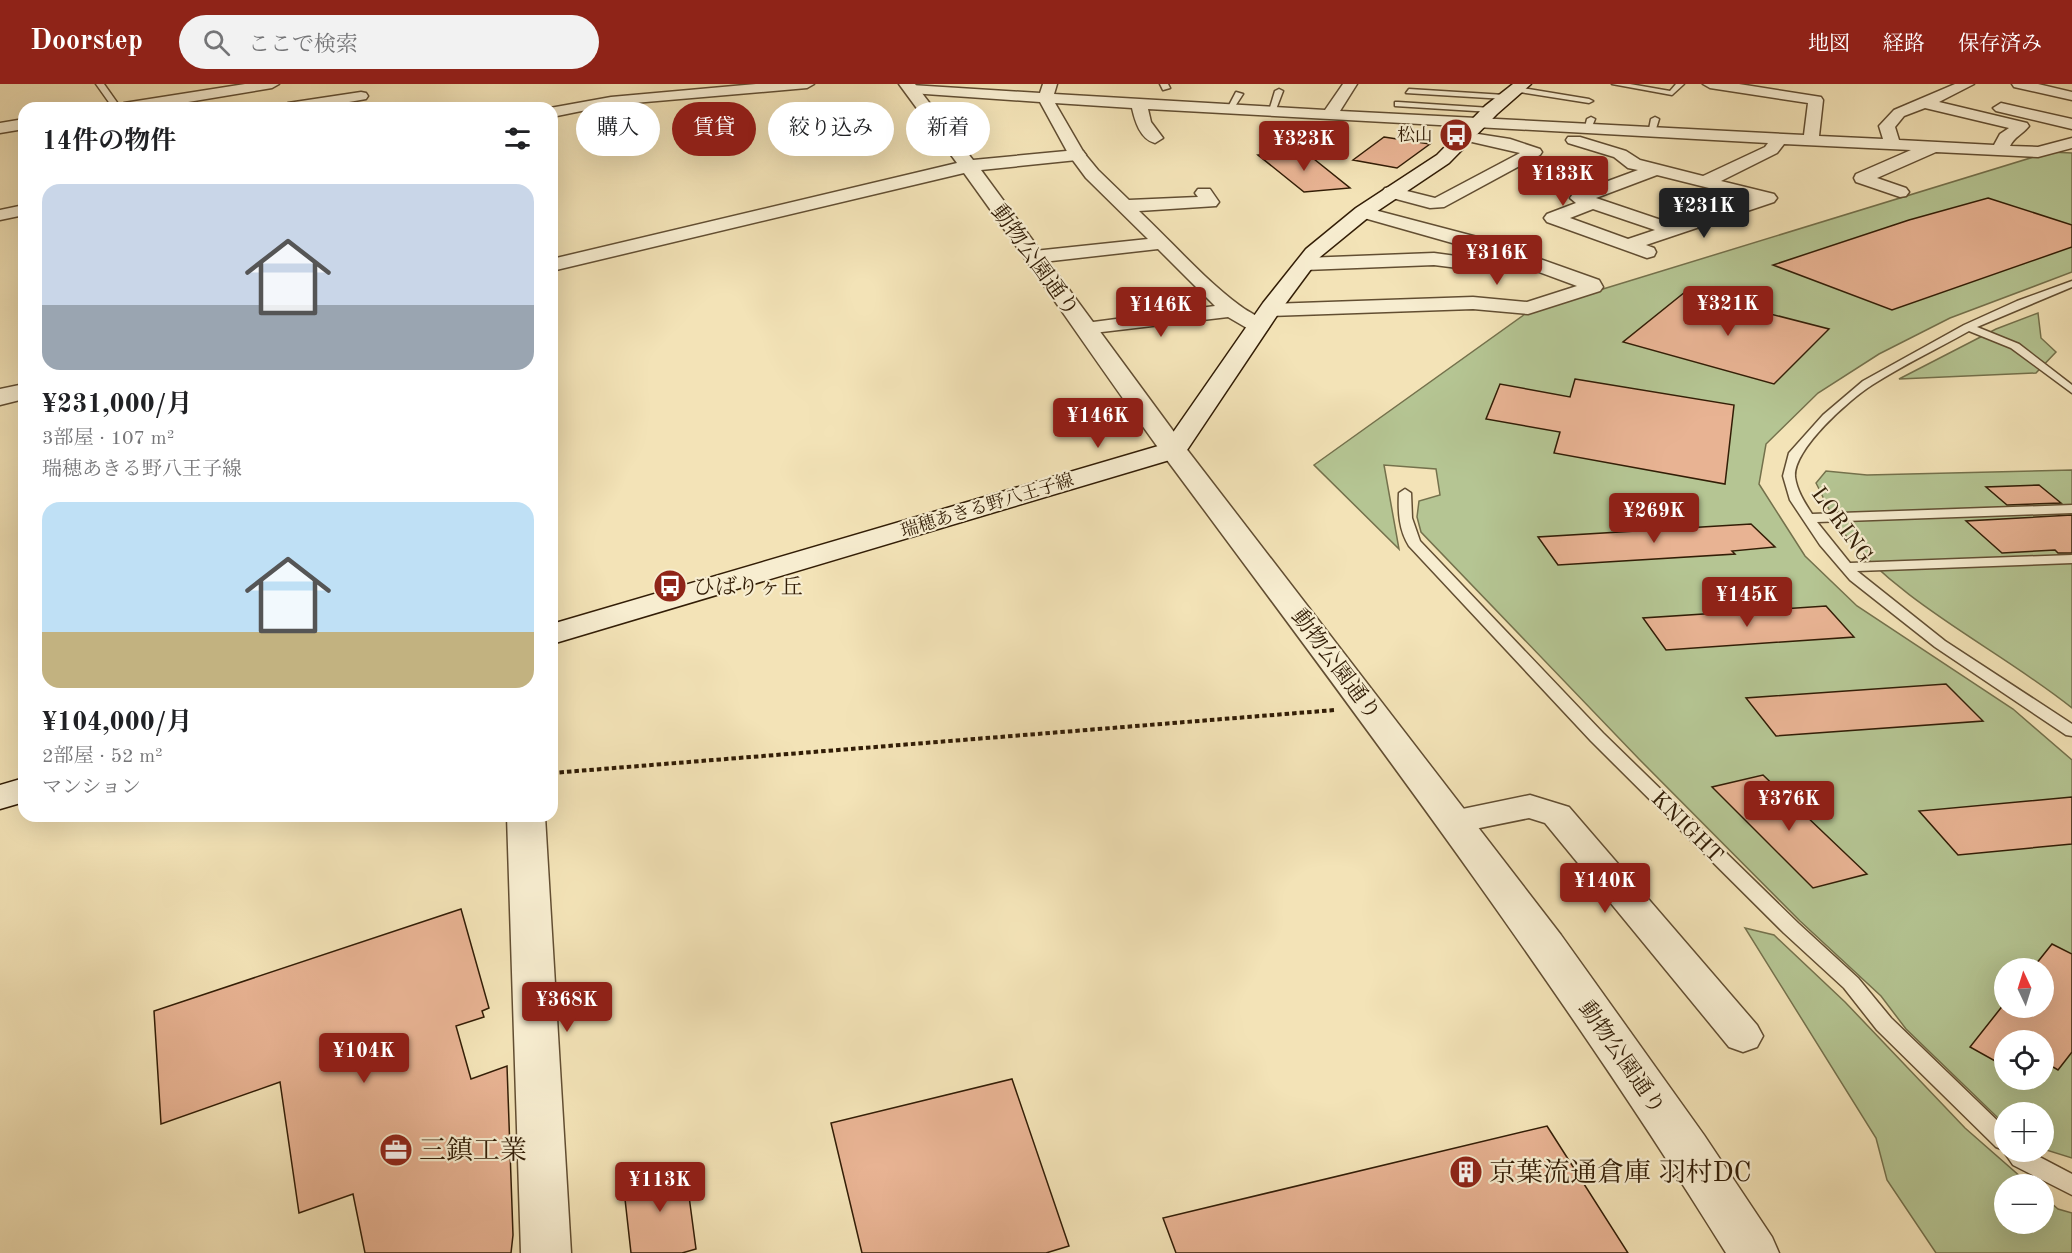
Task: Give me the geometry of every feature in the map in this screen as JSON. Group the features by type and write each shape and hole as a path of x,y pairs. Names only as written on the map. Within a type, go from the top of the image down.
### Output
{"street":[{"path":"160,102 272,84"},
{"path":"597,84 611,100"},
{"path":"558,111 611,100 807,84"},
{"path":"1330,114 1350,84"},
{"path":"1710,84 1817,95 1811,140"},
{"path":"1892,143 1887,126 1899,113 1967,84"},
{"path":"2019,84 2072,96"},
{"path":"909,87 1047,91 1139,104 1271,112 1330,114 1421,112 1497,107 1527,126 1611,151 1634,164 1768,198 1628,245"},
{"name":"動物公園通り","path":"909,87 1174,450 1371,707 1455,821 1555,959 1689,1152 1754,1253"},
{"path":"1724,136 1755,87"},
{"path":"1047,91 1077,155 1092,174 1229,307"},
{"path":"203,95 210,102"},
{"path":"1943,95 2072,124"},
{"path":"313,102 360,96"},
{"path":"1924,103 2020,126 2006,137 2000,149"},
{"path":"1139,104 1143,123 1155,138"},
{"path":"1174,450 1266,315 1313,254 1363,212 1443,159 1497,107"},
{"path":"1391,192 1430,203 1438,203 1534,152 1510,144 1497,107"},
{"path":"0,128 18,125"},
{"path":"1527,126 1653,125 1724,136 2037,152 2072,143"},
{"path":"1705,182 1771,150 1779,139"},
{"path":"1900,192 1862,178 1933,147"},
{"path":"558,264 968,166 1077,155"},
{"path":"1657,169 1579,198 1590,204 1673,230"},
{"path":"1124,206 1210,202 1204,194"},
{"path":"1590,204 1553,218 1647,252"},
{"path":"0,214 18,211"},
{"path":"1085,328 1229,307 1266,315 1473,303 1528,308 1593,287 1592,284 1466,239 1363,212"},
{"path":"1034,257 1162,243"},
{"path":"1305,264 1434,259 1474,264 1501,251"},
{"path":"0,397 18,392"},
{"name":"瑞穂あきる野八王子線","path":"558,632 1174,450"},
{"path":"0,797 18,792"},
{"path":"1455,821 1530,806 1557,815 1743,1036"},
{"path":"526,822 546,1253"}],"lane":[{"path":"100,84 113,102"},
{"path":"1616,84 1672,93 1680,84"},
{"path":"1271,112 1279,91"},
{"path":"1409,91 1497,107 1589,100"},
{"path":"1229,109 1239,94"},
{"path":"1398,104 1421,112"},
{"name":"LORING","path":"2072,284 2021,303 1968,327 1867,382 1827,417 1793,456 1789,476 1796,501 1855,578 1940,644 2072,731"},
{"path":"1968,327 2015,346 2072,390"},
{"name":"KNIGHT","path":"1405,493 1406,527 1414,543 1598,737 1791,928 1851,983 1884,1024 1994,1131"},
{"path":"1809,518 2072,509"},
{"path":"1846,567 2072,559"},
{"path":"2029,1162 2072,1185"}],"path":[{"path":"558,773 1371,707"}],"green space":[{"path":"2050,152 2072,153 2072,272 1950,318 1879,354 1818,393 1766,444 1759,484 1805,556 1857,606 2013,709 2072,760 2072,1158 2054,1152 2054,1102 1994,1102 1994,1114 1906,1029 1881,996 1800,921 1639,759 1421,532 1417,517 1419,501 1440,495 1436,469 1384,465 1399,549 1314,465 1528,312"},
{"path":"2038,313 2041,338 2056,352 2036,373 1899,379 1996,329"},
{"path":"2072,470 2072,708 1893,582 1866,558 1842,531 1816,483 1826,471 1867,475"},
{"path":"1745,928 1774,935 1845,1002 1965,1128 1994,1153 1994,1162 2004,1162 2017,1174 1994,1174 1994,1234 2054,1234 2054,1206 2072,1213 2072,1253 1936,1253 1887,1180 1876,1138"}],"building":[{"path":"1384,137 1430,144 1397,168 1353,160"},
{"path":"1304,151 1350,188 1304,192 1258,155"},
{"path":"1988,198 2072,225 2072,247 1892,310 1773,265 1909,220"},
{"path":"1685,292 1829,329 1774,384 1623,342"},
{"path":"1575,379 1734,405 1725,484 1554,453 1560,432 1486,419 1500,384 1570,397"},
{"path":"2039,485 2061,503 2007,505 1986,487"},
{"path":"2072,515 2072,553 2058,553 2055,550 2002,553 1966,521"},
{"path":"1751,524 1775,547 1732,551 1735,554 1558,565 1538,537"},
{"path":"1826,606 1854,637 1666,650 1643,618"},
{"path":"1946,684 1983,721 1776,736 1746,698"},
{"path":"1763,775 1867,874 1813,888 1712,787"},
{"path":"2072,797 2072,844 1958,855 1919,811"},
{"path":"461,909 489,1008 482,1011 484,1017 456,1026 471,1079 507,1066 513,1235 511,1253 365,1253 353,1194 299,1213 280,1082 161,1124 154,1011"},
{"path":"2052,944 2072,954 2072,1052 2058,1070 2054,1068 2054,1030 1994,1030 1994,1060 1970,1047 1994,1017 2054,1018 2054,958 2041,958"},
{"path":"1012,1079 1069,1246 1046,1253 862,1253 831,1123"},
{"name":"京葉流通倉庫 羽村DC","path":"1547,1126 1628,1253 1176,1253 1163,1218"},
{"path":"685,1166 696,1249 682,1253 631,1253 623,1181"}],"place":[{"name":"松山","path":"1456,135"},
{"name":"ひばりヶ丘","path":"670,586"},
{"name":"三鎮工業","path":"396,1150"},
{"name":"京葉流通倉庫 羽村DC","path":"1466,1172"}]}
